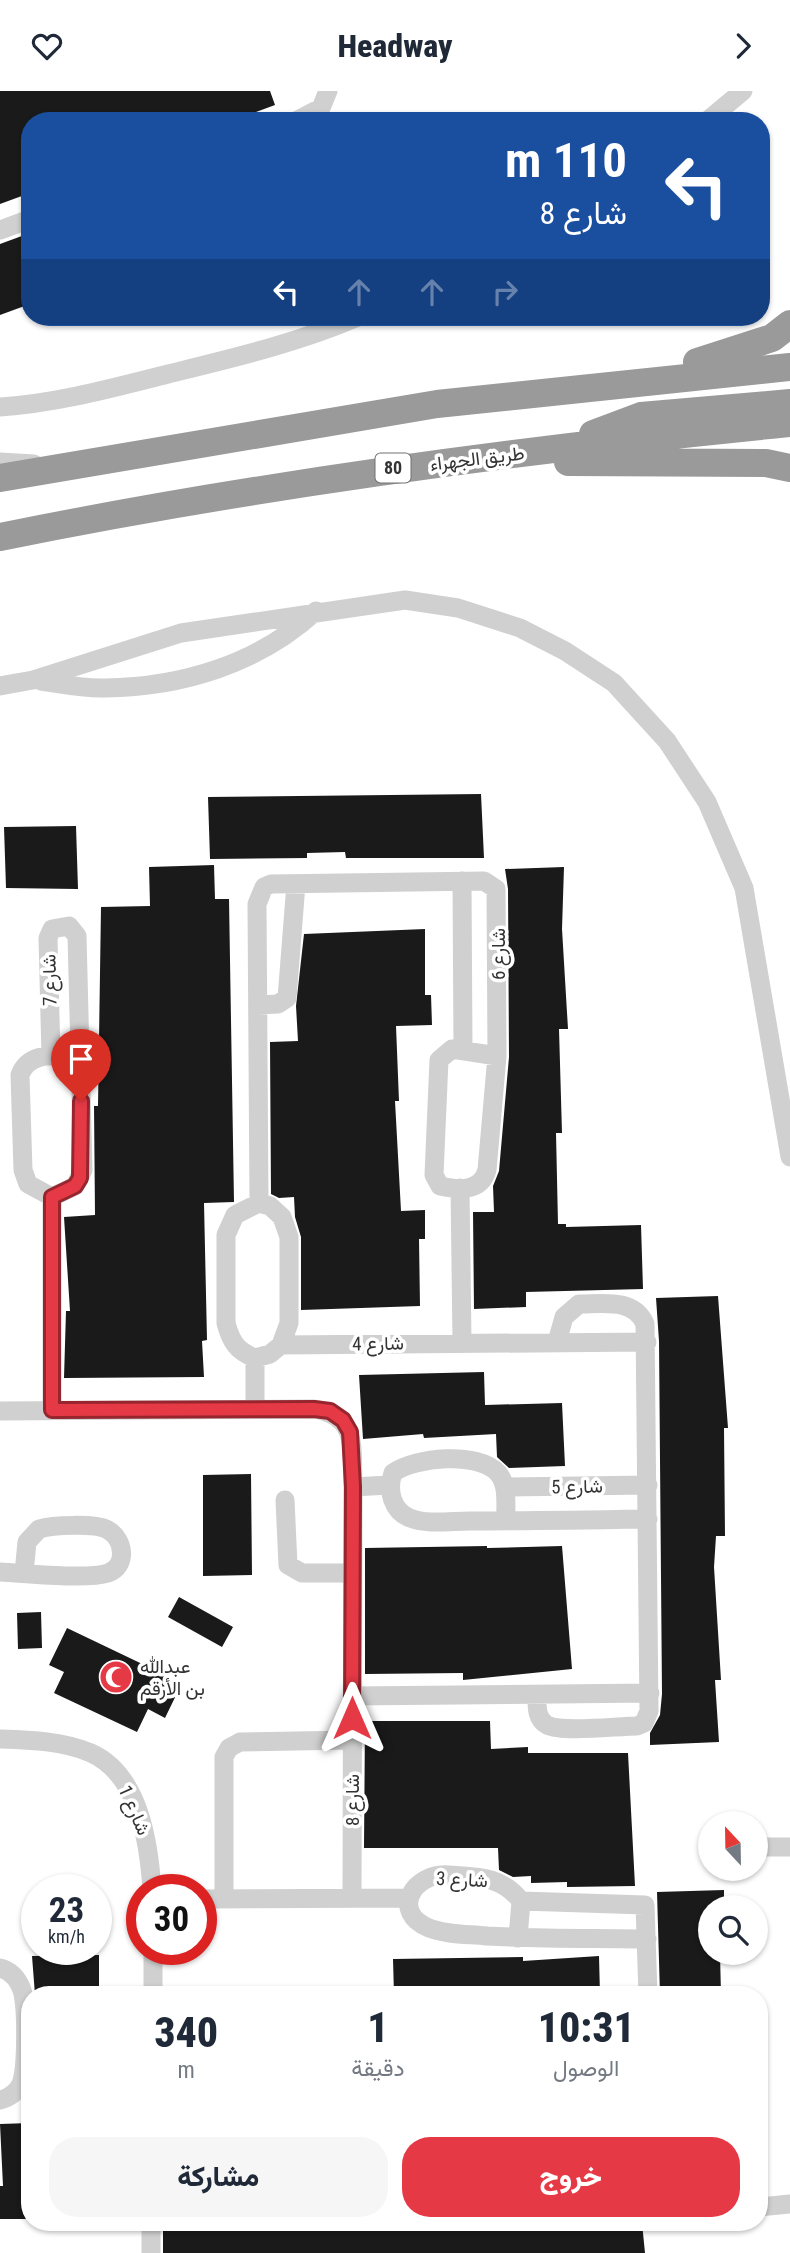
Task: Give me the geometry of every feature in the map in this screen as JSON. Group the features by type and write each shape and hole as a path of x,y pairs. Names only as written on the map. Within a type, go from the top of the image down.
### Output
{"highway":[{"path":"517,394 678,367 731,354 772,338 790,324"},
{"path":"0,478 61,465 437,404 790,367"},
{"path":"554,449 641,416 790,403"},
{"name":"طريق الجهراء","path":"0,537 284,484 439,462 790,423"},
{"path":"439,462 766,463 790,468"}],"street":[{"path":"313,112 321,108 328,91"},
{"path":"718,112 743,91"},
{"path":"0,230 21,222"},
{"path":"0,407 50,404 314,336 337,326"},
{"path":"0,462 61,465"},
{"path":"0,685 33,680 181,633 405,600 458,608 520,628 565,651 614,683 658,731 707,802 744,888 788,1122 790,1157"},
{"path":"33,680 102,689 160,685 204,674 257,653 295,630 316,611"},
{"name":"شارع 6","path":"462,881 463,1049"},
{"name":"شارع 6","path":"260,1203 259,895 271,884 462,881 492,883 498,896 497,1056 487,1170 484,1181 477,1186 460,1188"},
{"path":"258,1005 278,1005 287,998 296,884"},
{"name":"شارع 7","path":"51,1056 48,938 52,929 63,924 69,926 77,936 83,1170 75,1186 52,1197"},
{"path":"462,1342 460,1188 440,1185 434,1175 439,1060 447,1050 463,1049 497,1056"},
{"path":"52,1410 52,1197 28,1184 23,1170 20,1075 28,1062 36,1057 81,1055"},
{"path":"255,1409 255,1358 243,1353 229,1335 226,1235 235,1216 260,1203 270,1206 282,1217 289,1237 289,1323 281,1345"},
{"path":"537,1695 537,1711 548,1725 637,1726 648,1718 647,1342 641,1314 621,1304 579,1304 569,1310 558,1328 557,1342"},
{"name":"شارع 4","path":"255,1358 270,1354 281,1345 647,1342"},
{"name":"شارع 8","path":"0,1411 314,1409 330,1411 343,1420 350,1432 353,1487 352,1898"},
{"path":"353,1487 389,1485 393,1473 420,1460 478,1460 497,1472 505,1486 506,1521"},
{"name":"شارع 5","path":"389,1485 398,1510 413,1519 506,1521 648,1518"},
{"name":"شارع 5","path":"505,1486 648,1485"},
{"path":"285,1500 288,1565 302,1573 352,1573"},
{"path":"0,1572 24,1573 109,1572 118,1566 122,1555 121,1545 107,1529 97,1527 39,1529 27,1542 24,1573"},
{"path":"352,1696 650,1693"},
{"name":"شارع 1","path":"0,1739 45,1741 92,1753 119,1775 134,1802 149,1843 151,1874"},
{"path":"224,1899 224,1758 229,1748 240,1742 352,1740"},
{"path":"768,1847 790,1847"},
{"name":"شارع 3","path":"521,1901 505,1885 491,1879 443,1874 422,1880 409,1898 410,1912 428,1928 455,1934 517,1938 647,1939"},
{"path":"217,1899 409,1898"},
{"path":"517,1938 521,1901 642,1903 648,1914 648,1986"},
{"path":"153,1965 153,1986"},
{"path":"0,1968 12,1973 21,1990"},
{"path":"0,2100 13,2094 21,2082"},
{"path":"768,2206 790,2204"},
{"path":"151,2231 151,2253"}],"building":[{"path":"0,91 270,91 275,105 256,112 21,112 21,196 0,204"},
{"path":"21,236 21,307 0,315 0,244"},
{"path":"481,794 484,858 346,858 345,852 307,853 307,858 210,859 208,797"},
{"path":"76,826 78,889 6,888 4,827"},
{"path":"214,865 215,899 229,899 234,1202 204,1203 207,1340 202,1341 204,1377 64,1378 66,1311 70,1311 64,1217 95,1215 94,1106 98,1106 101,907 150,906 149,867"},
{"path":"564,867 562,929 568,1029 559,1029 562,1133 556,1133 558,1224 566,1224 566,1227 641,1225 643,1289 526,1292 526,1307 474,1309 473,1212 494,1212 493,1186 499,1171 509,1057 508,889 505,869"},
{"path":"425,929 425,995 431,995 432,1025 396,1026 399,1101 395,1101 401,1211 425,1210 425,1239 419,1239 420,1306 301,1310 301,1237 295,1217 294,1197 279,1198 271,1194 270,1042 298,1041 296,1006 304,934"},
{"path":"718,1296 728,1428 724,1428 725,1536 716,1536 714,1567 721,1680 715,1680 719,1742 650,1745 650,1733 660,1715 662,1694 659,1341 656,1298"},
{"path":"484,1372 485,1405 562,1403 565,1466 509,1468 497,1457 496,1434 424,1438 423,1434 363,1439 359,1375"},
{"path":"251,1474 252,1575 203,1576 203,1475"},
{"path":"562,1546 572,1669 463,1680 463,1673 365,1674 365,1548"},
{"path":"179,1597 233,1627 222,1647 168,1617"},
{"path":"41,1612 42,1648 18,1649 17,1613"},
{"name":"عبدالله بن الأرقم","path":"67,1628 182,1683 165,1718 148,1709 137,1732 54,1693 64,1672 49,1665"},
{"path":"365,1721 490,1721 491,1749 528,1747 528,1753 628,1753 635,1886 567,1887 567,1882 531,1883 531,1876 513,1877 499,1870 498,1848 364,1848"},
{"path":"724,1890 724,1895 698,1895 698,1965 720,1965 721,1986 660,1986 657,1892"},
{"path":"599,1956 600,1986 394,1986 393,1959 523,1957 523,1961"},
{"path":"33,1965 99,1965 99,1986 34,1986"},
{"path":"21,2123 21,2219 0,2219 0,2186 3,2186 0,2124"},
{"path":"163,2231 643,2231 645,2253 163,2253"}],"place":[{"name":"عبدالله بن الأرقم","path":"116,1677"}],"route":[{"path":"81,1101 83,1170 75,1186 52,1197 52,1410 314,1409 330,1411 343,1420 350,1432 353,1487 352,1718"}]}
